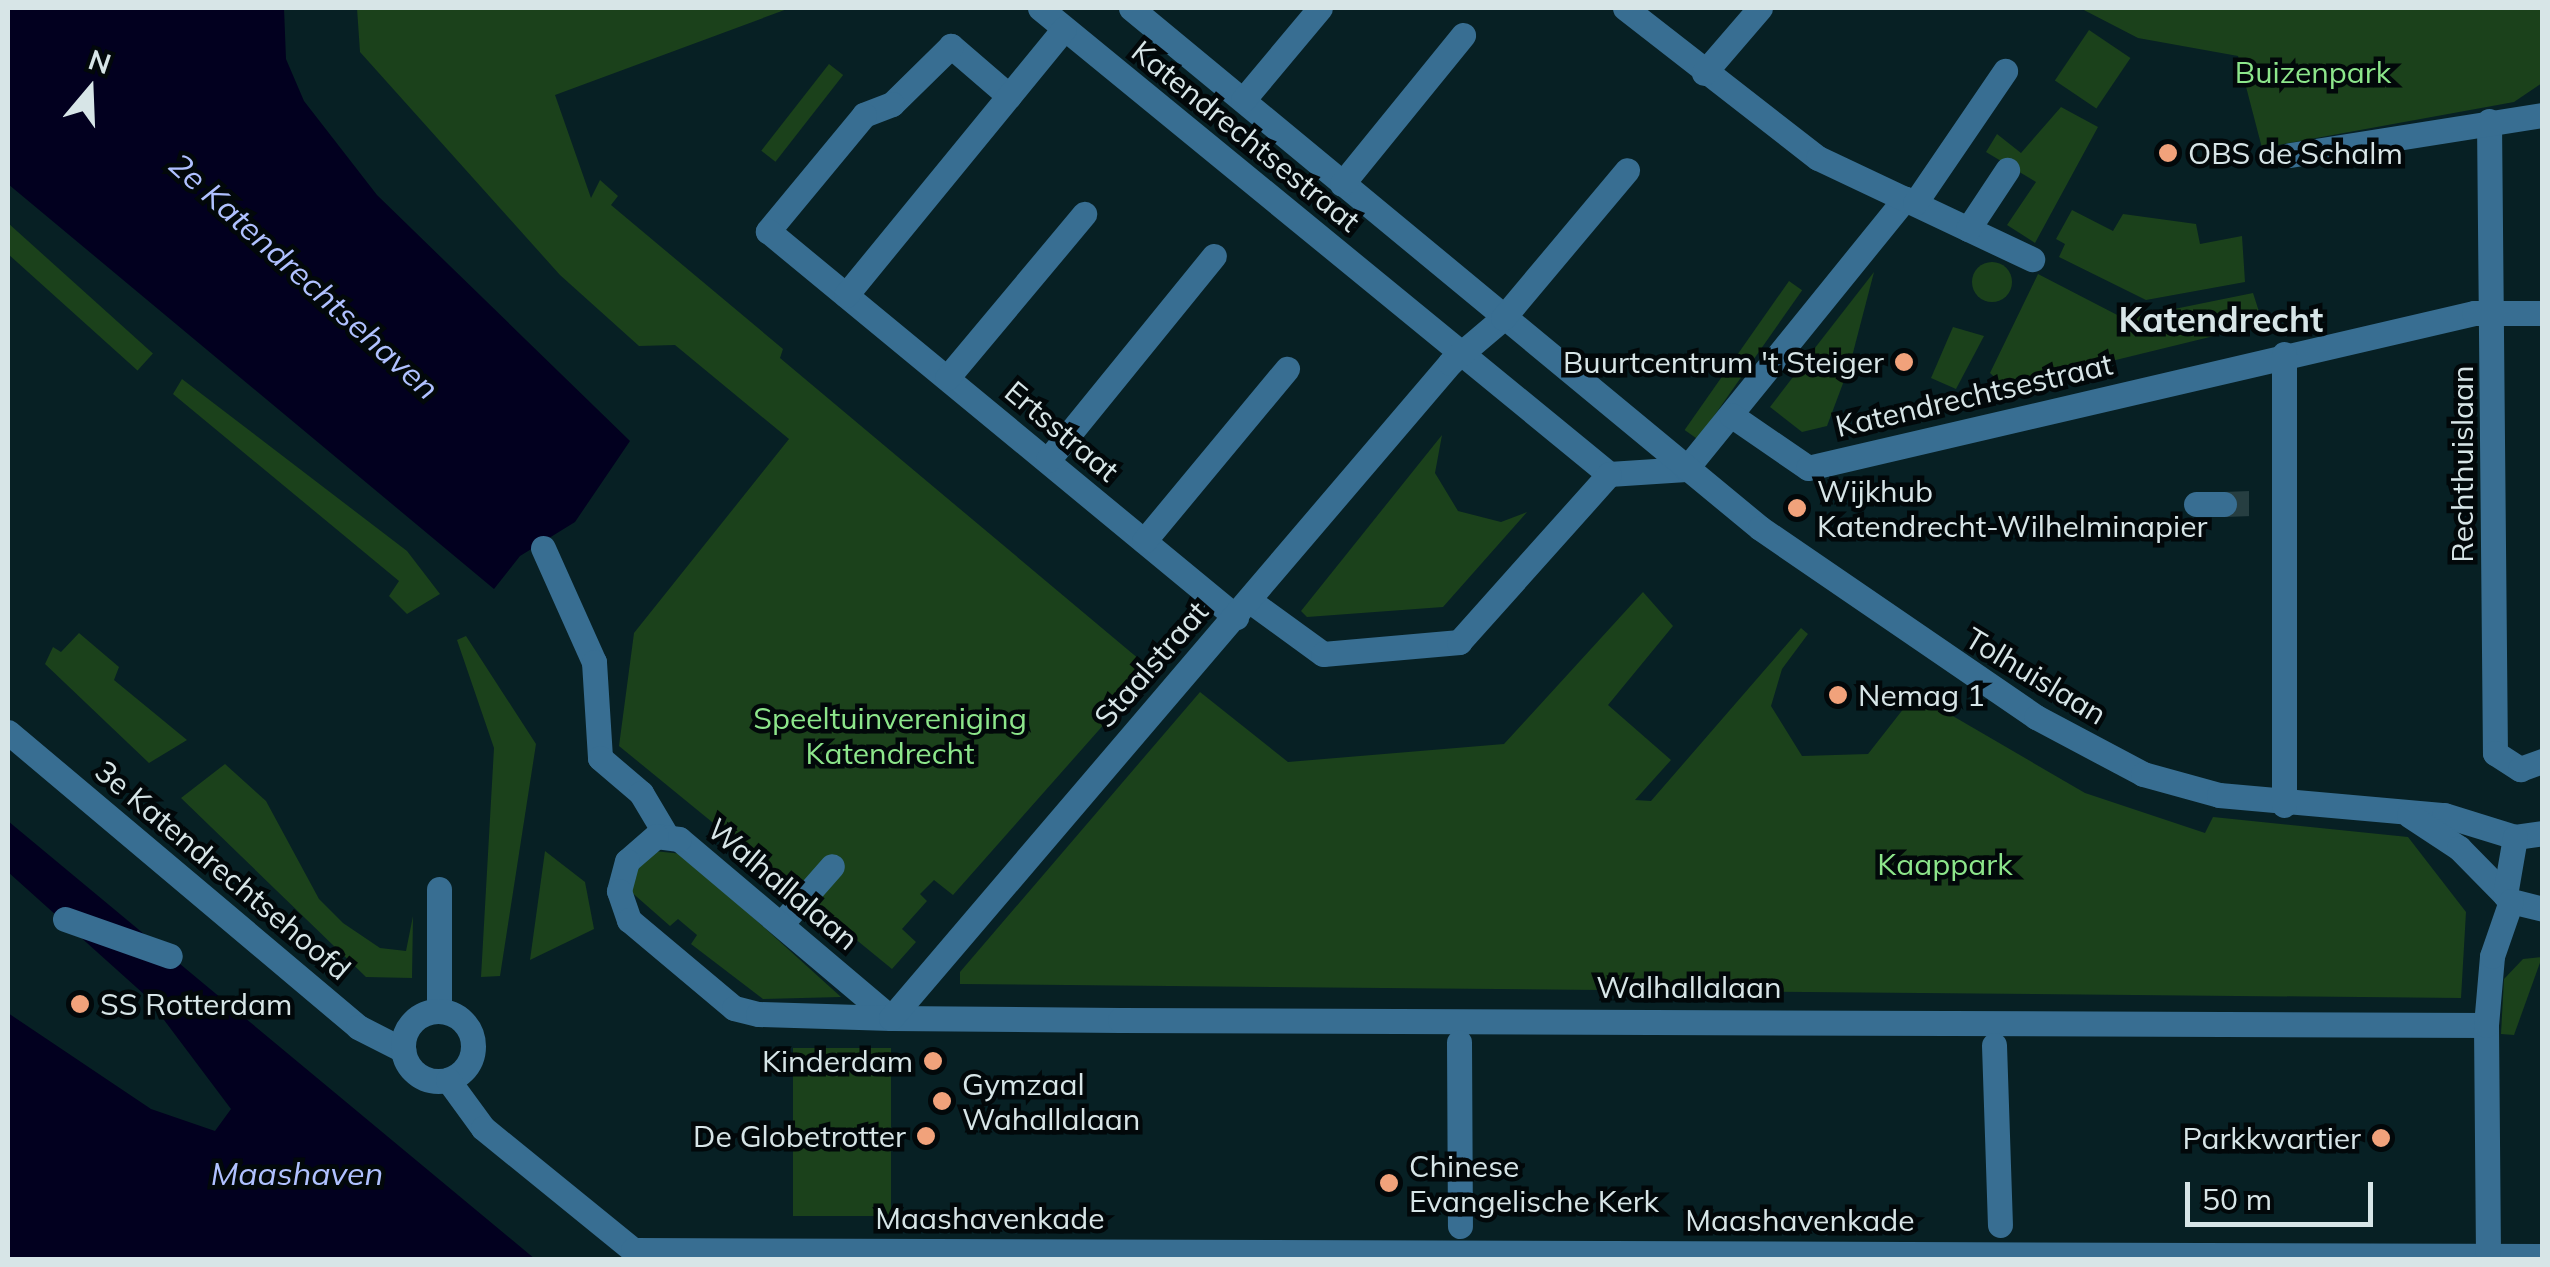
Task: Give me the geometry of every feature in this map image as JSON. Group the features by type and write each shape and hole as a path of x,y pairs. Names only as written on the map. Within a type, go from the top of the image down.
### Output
{"street":[{"name":"Katendrechtsestraat","path":"1040,8 1609,474"},
{"name":"Katendrechtsestraat","path":"1131,8 1686,468"},
{"path":"1242,100 1320,8"},
{"path":"1625,8 1818,158 2032,260"},
{"path":"1704,73 1760,8"},
{"path":"846,295 1064,29"},
{"path":"1342,184 1463,35"},
{"name":"Ertsstraat","path":"1009,96 951,46 892,104 864,115 768,231 1144,541 1243,609 1323,654 1459,642 1609,474"},
{"path":"1609,474 1638,477 1686,468 1910,201 2005,70"},
{"path":"2290,155 2542,115"},
{"name":"Rechthuislaan","path":"2488,121 2495,313 2495,753 2520,769 2542,761"},
{"path":"1459,353 1503,318 1627,170"},
{"path":"1968,229 2007,170"},
{"path":"947,378 1084,214"},
{"path":"1048,460 1214,256"},
{"name":"Katendrechtsestraat","path":"1731,415 1808,468 2284,354 2495,313 2542,313"},
{"name":"Staalstraat","path":"891,1018 1459,353"},
{"path":"2284,354 2270,503 2284,805"},
{"path":"1144,541 1288,369"},
{"path":"1638,477 1652,466 1651,439"},
{"name":"Tolhuislaan","path":"1686,468 1854,599 2096,751 2185,787 2284,805 2405,813 2514,836 2542,833"},
{"path":"2196,504 2224,504"},
{"path":"544,548 594,662 600,758 641,793 666,835"},
{"name":"3e Katendrechtsehoofd","path":"8,732 364,1031 403,1050"},
{"name":"Tolhuislaan","path":"2405,813 2459,848 2508,898"},
{"name":"Walhallalaan","path":"891,1018 781,924 666,835 627,861 623,909 734,1008 891,1018 2486,1025"},
{"path":"2488,1256 2486,1025 2492,956 2508,898 2514,836"},
{"path":"781,924 832,866"},
{"path":"438,889 439,1011"},
{"path":"2508,898 2542,909"},
{"path":"66,919 170,956"},
{"path":"439,1011 461,1020 472,1040 468,1065 448,1080 418,1076 403,1050 416,1018 439,1011"},
{"path":"1458,1042 1460,1226"},
{"path":"1994,1045 2000,1225"},
{"name":"Maashavenkade","path":"448,1080 483,1128 633,1250 2542,1256"}],"green space":[{"name":"Speeltuinvereniging Katendrecht","path":"357,8 790,8 555,95 591,198 600,180 618,196 611,205 783,349 780,358 1152,670 953,895 934,880 920,894 927,901 902,929 916,942 892,969 619,746 634,633 789,439 675,345 639,346 560,275 360,52"},
{"name":"Buizenpark","path":"2080,8 2542,8 2542,83 2514,102 2262,148 2238,56 2138,38"},
{"path":"2089,30 2130,58 2096,109 2055,81"},
{"path":"829,64 843,75 775,162 761,151"},
{"path":"2061,107 2098,127 2035,243 2007,225 2036,182 1986,152 1997,134 2021,153"},
{"path":"2072,210 2113,231 2123,214 2196,224 2200,244 2242,236 2245,282 2146,300 2059,257 2065,244 2056,239"},
{"path":"8,223 153,353 138,371 8,254"},
{"path":"1992,262 2006,268 2012,282 2006,296 1992,302 1978,296 1972,282 1978,268"},
{"path":"1874,272 1849,368 1811,353"},
{"path":"2038,274 2125,319 2253,293 2263,324 2005,387 1990,373"},
{"path":"1789,281 1802,290 1698,439 1685,430"},
{"path":"1953,327 1984,336 1956,389 1931,378"},
{"path":"1803,364 1845,378 1827,426 1802,432 1770,407"},
{"path":"182,379 407,551 440,594 407,614 389,596 399,581 173,394"},
{"path":"1442,435 1435,473 1458,511 1501,522 1527,512 1443,607 1307,617 1301,611"},
{"name":"Kaappark","path":"1643,592 1673,626 1608,705 1671,760 1635,800 1651,801 1801,628 1808,634 1782,669 1771,706 1802,756 1868,754 1915,694 2085,793 2205,833 2213,817 2408,837 2466,912 2461,998 960,984 960,972 1200,692 1288,762 1504,744"},
{"path":"79,633 119,667 114,680 187,740 149,763 45,664 53,647 61,652"},
{"path":"466,636 536,744 500,976 481,977 494,748 457,640"},
{"path":"225,764 266,801 319,899 343,923 380,948 406,951 413,916 412,978 366,977 181,798"},
{"path":"545,851 585,882 594,929 530,960"},
{"path":"654,851 683,854 841,997 763,999 691,944 697,935 678,919 670,926 629,890 633,870"},
{"path":"2542,957 2514,1035 2501,1034 2504,979 2523,959"},
{"path":"793,1048 891,1048 891,1216 793,1216"}],"water":[{"name":"2e Katendrechtsehaven","path":"8,8 284,8 286,59 304,101 377,195 630,441 575,522 520,556 494,589 8,184"},
{"name":"Maashaven","path":"8,821 535,1259 8,1259 8,1013 151,1109 215,1131 231,1109 146,996 8,872"}],"tunnel":[{"path":"2224,504 2258,503"}],"place":[{"name":"OBS de Schalm","path":"2168,153"},
{"name":"Buurtcentrum 't Steiger","path":"1904,362"},
{"name":"Wijkhub Katendrecht-Wilhelminapier","path":"1797,508"},
{"name":"Nemag 1","path":"1838,695"},
{"name":"SS Rotterdam","path":"80,1004"},
{"name":"Kinderdam","path":"933,1061"},
{"name":"Gymzaal Wahallalaan","path":"942,1101"},
{"name":"De Globetrotter","path":"926,1136"},
{"name":"Parkkwartier","path":"2381,1138"},
{"name":"Chinese Evangelische Kerk","path":"1389,1183"}],"district":[{"name":"Katendrecht","path":"2221,319"}]}
